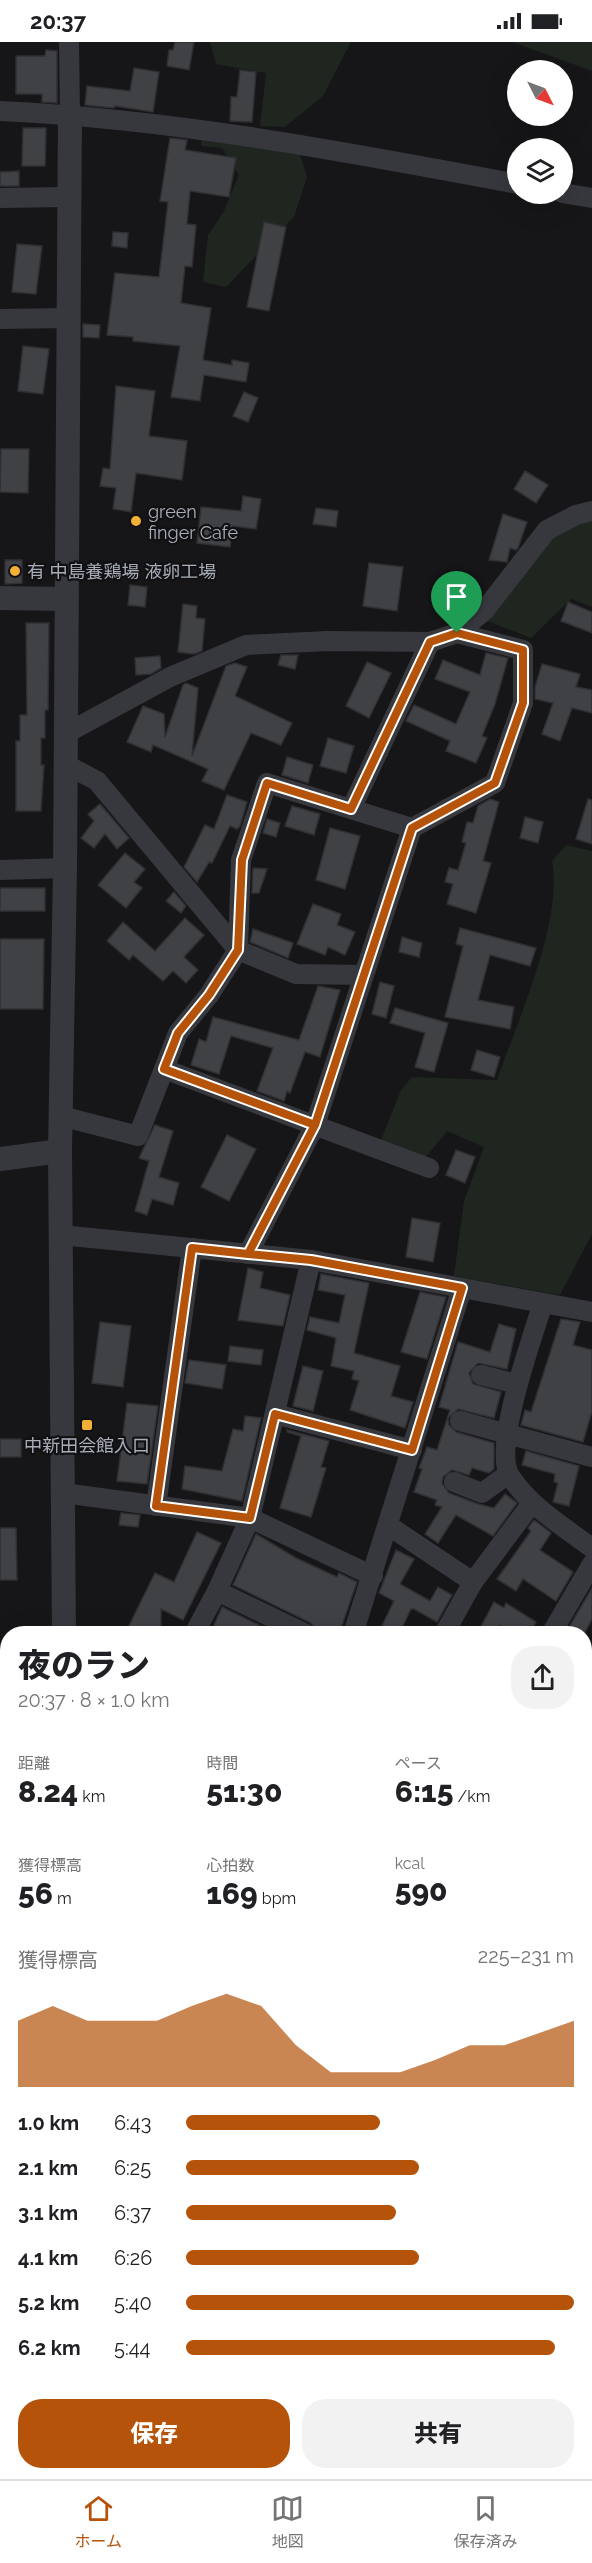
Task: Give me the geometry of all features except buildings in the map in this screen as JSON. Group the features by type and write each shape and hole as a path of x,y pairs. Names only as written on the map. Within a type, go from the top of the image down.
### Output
{"street":[{"path":"64,1626 60,1151 65,868 69,42"},
{"path":"0,111 70,114 308,145 507,182"},
{"path":"573,195 592,198"},
{"path":"0,198 67,196"},
{"path":"0,319 69,318"},
{"path":"65,734 170,677 246,645 328,641 430,642 457,633 484,611 547,530 576,515 592,511"},
{"path":"0,598 65,598"},
{"path":"248,1254 315,1125 412,828 495,783 523,703 523,650 457,633"},
{"path":"351,809 430,642"},
{"path":"65,764 97,781 238,950 296,974 364,975"},
{"path":"61,1116 138,1136 178,1033 209,995 238,950 242,860 267,783 412,828"},
{"path":"0,870 65,868"},
{"path":"164,1069 429,1168"},
{"path":"0,1159 60,1151"},
{"path":"61,1235 311,1260 592,1312"},
{"path":"156,1506 192,1248"},
{"path":"198,1626 250,1518 311,1260"},
{"path":"356,1626 462,1288"},
{"path":"543,1303 517,1384 507,1435 508,1474 532,1503 592,1548"},
{"path":"481,1375 517,1384"},
{"path":"275,1414 412,1450"},
{"path":"460,1421 592,1457"},
{"path":"454,1482 482,1493 508,1474"},
{"path":"63,1493 250,1518 373,1576"},
{"path":"448,1626 473,1582 532,1503"},
{"path":"389,1526 473,1582"},
{"path":"556,1626 592,1564"},
{"path":"217,1591 289,1626"}],"shaded area":[{"path":"210,42 351,42 323,96 285,127 260,126 266,73 216,64"},
{"path":"512,42 592,42 592,71 573,64 573,60 562,60"},
{"path":"202,137 300,155 307,177 294,217 226,287 203,282 208,235 224,211 239,175 222,148 201,146"},
{"path":"592,517 592,607 571,599 531,638 487,621 552,536"},
{"path":"566,845 592,851 592,1234 560,1295 454,1276 464,1201 484,1147 447,1131 426,1157 381,1140 401,1090 412,1077 497,1080 527,1000 545,941 554,886 552,861"}],"place":[{"name":"green finger Cafe","path":"136,521"},
{"name":"有 中島養鶏場 液卵工場","path":"15,571"},
{"name":"中新田会館入口","path":"87,1425"}],"route":[{"path":"457,633 430,642 351,809 267,783 242,860 238,950 209,995 178,1033 164,1069 315,1125 248,1254 192,1248 156,1506 250,1518 275,1414 412,1450 462,1288 311,1260 248,1254 282,1190 315,1125 412,828 495,783 523,703 523,650 457,633"}]}
